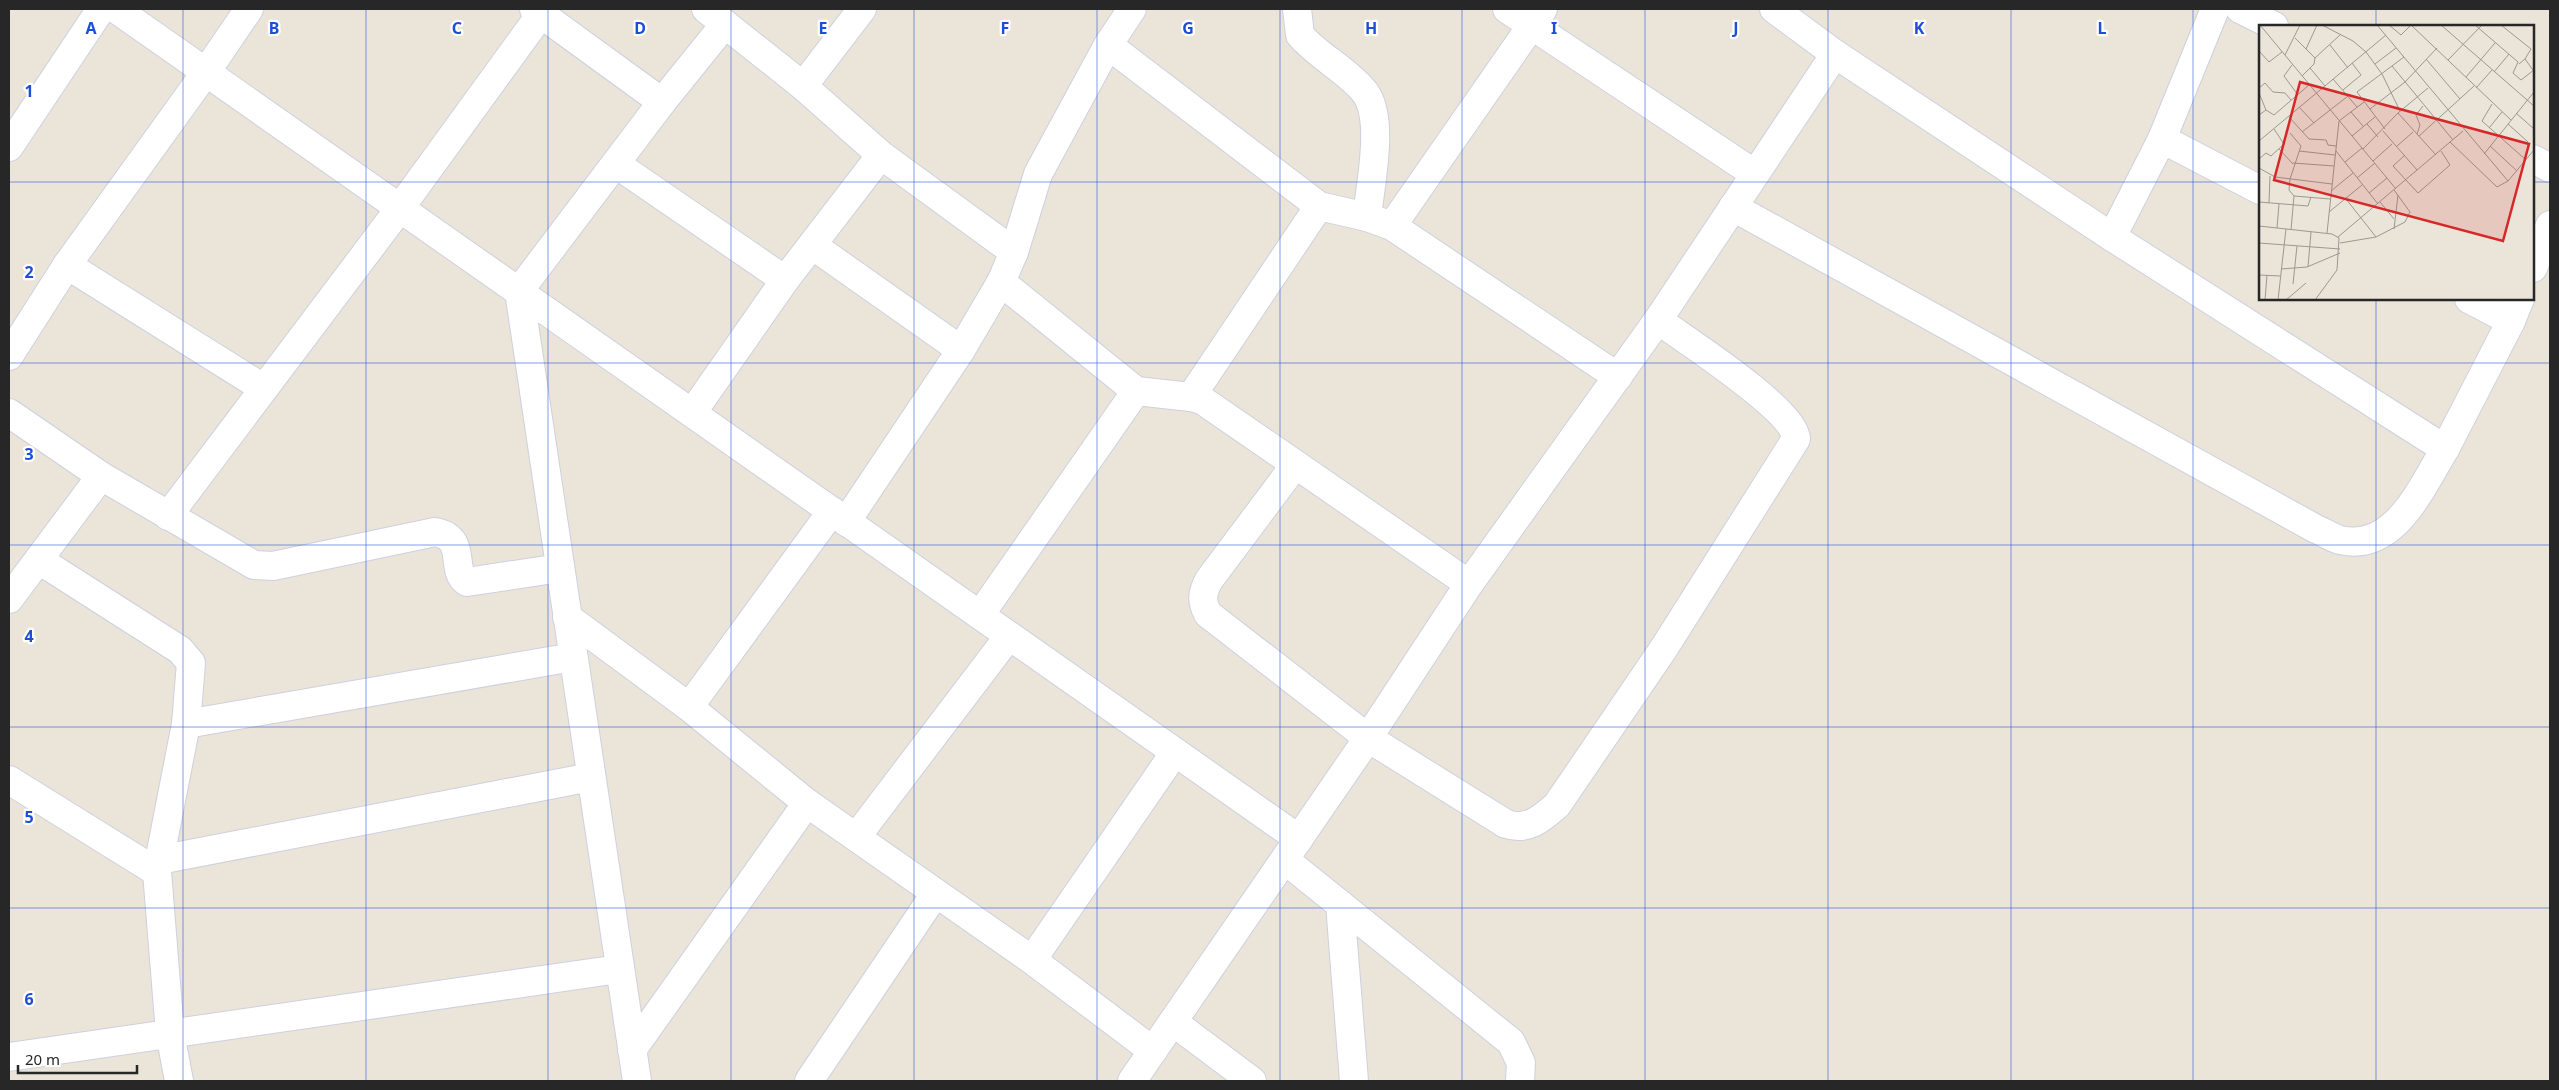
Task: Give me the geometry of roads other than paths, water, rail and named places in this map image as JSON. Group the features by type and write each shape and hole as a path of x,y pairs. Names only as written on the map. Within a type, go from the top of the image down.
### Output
{"street":[{"path":"11,139 102,9"},
{"path":"116,9 1175,752 1292,850 1340,904 1511,1042 1521,1063 1520,1081"},
{"path":"9,356 67,265 249,9"},
{"path":"803,86 862,9"},
{"path":"1297,9 1300,35 1363,90 1373,106 1375,119 1374,148 1367,217"},
{"path":"1507,9 1538,17 1755,174"},
{"path":"1774,9 1835,54 2112,237 2445,449"},
{"path":"2112,237 2162,139 2215,9"},
{"path":"2240,9 2272,25"},
{"path":"689,706 839,516 961,350 1001,282 1014,252 1038,174 1125,11"},
{"path":"168,516 400,208 537,12 662,102"},
{"path":"637,1081 519,291 662,102 716,16 803,86 880,155 1014,252"},
{"path":"1392,226 1538,17"},
{"path":"1108,45 1319,206 1367,217 1392,226 1618,376"},
{"path":"1132,1081 1368,738 1468,584 1658,320 1835,54"},
{"path":"2162,139 2259,189"},
{"path":"692,413 785,280 880,155"},
{"path":"2534,160 2550,168"},
{"path":"616,164 785,280"},
{"path":"1191,396 1319,206"},
{"path":"1733,207 2316,529 2340,540 2359,541 2375,537 2390,529 2405,513 2445,449 2516,310 2473,300"},
{"path":"2534,265 2550,225"},
{"path":"812,245 961,350"},
{"path":"67,265 263,388"},
{"path":"1001,282 1136,391 1191,396 1202,400 1468,584"},
{"path":"1295,465 1209,580 1204,589 1203,605 1208,614 1368,738 1506,824 1517,827 1535,823 1557,805 1664,648 1796,439 1788,420 1769,402 1658,320"},
{"path":"980,615 1136,391"},
{"path":"9,413 100,476 249,563 259,566 273,566 435,532 444,534 452,540 456,548 461,575 467,582 560,568"},
{"path":"9,599 100,476"},
{"path":"39,560 188,656 192,673 186,724 158,866 170,1033 178,1081"},
{"path":"567,617 689,706 807,803 857,836 935,894 1032,960 1153,1051"},
{"path":"857,836 1009,636"},
{"path":"186,724 573,657"},
{"path":"1032,960 1175,752"},
{"path":"9,780 158,866 591,778"},
{"path":"632,1050 807,803"},
{"path":"809,1081 935,894"},
{"path":"1340,904 1354,1081"},
{"path":"9,1057 619,969"},
{"path":"1173,1022 1252,1081"}]}
